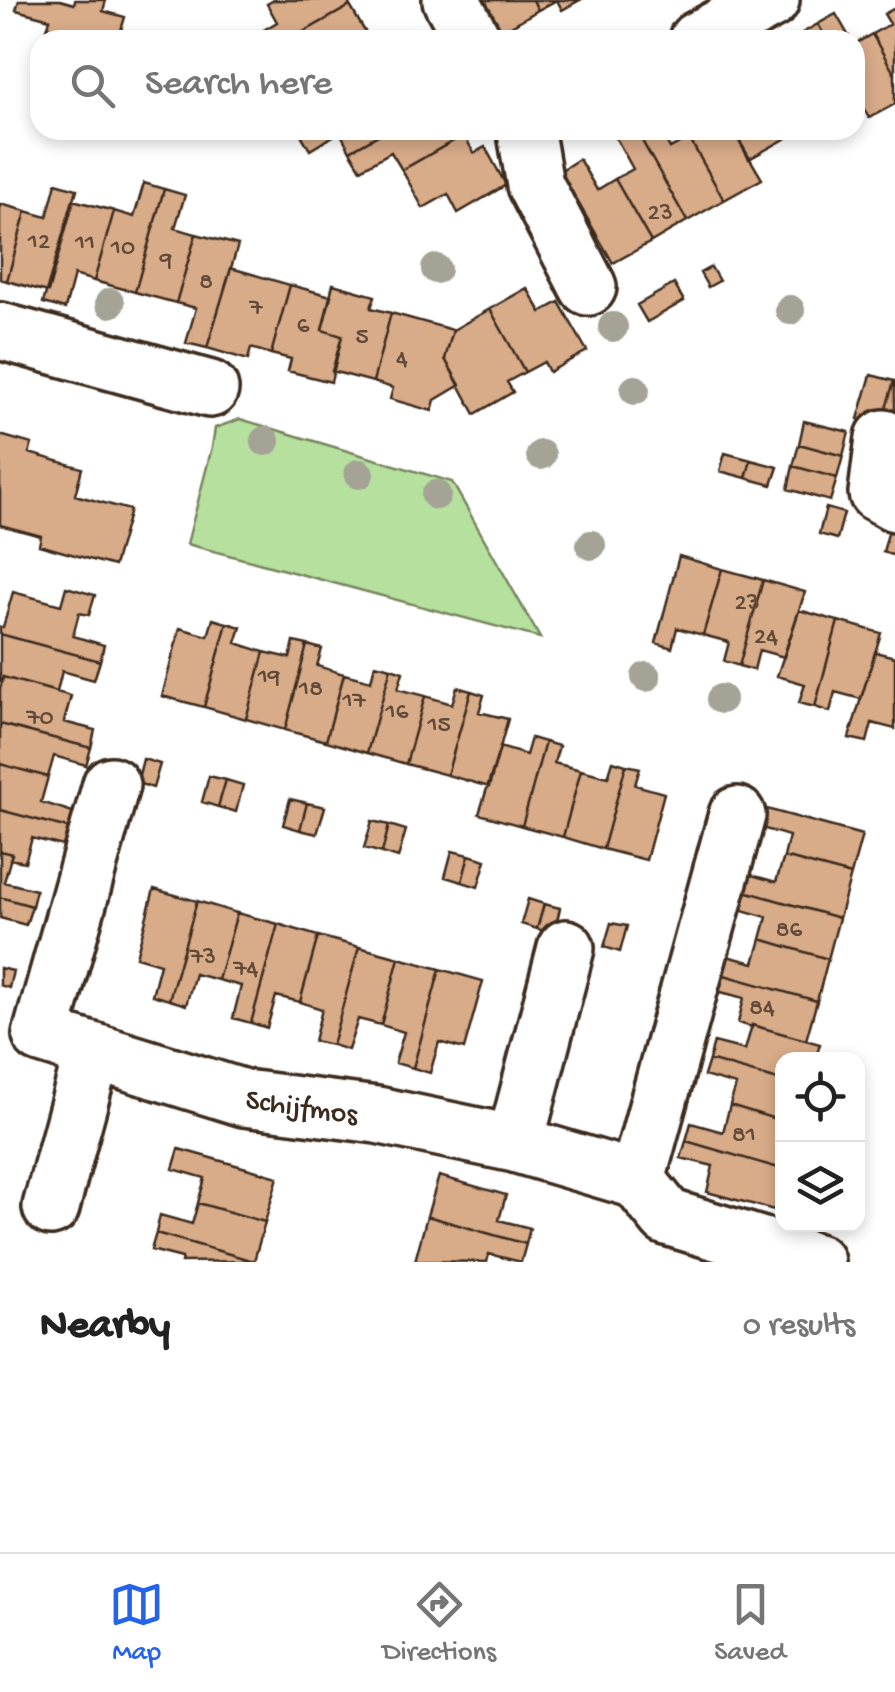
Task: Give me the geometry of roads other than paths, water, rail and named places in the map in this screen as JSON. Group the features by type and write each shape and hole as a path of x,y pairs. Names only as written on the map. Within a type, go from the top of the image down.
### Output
{"street":[{"path":"450,0 467,30"},
{"path":"715,30 770,0"},
{"path":"529,140 535,186 588,287"},
{"path":"0,331 210,390"},
{"path":"884,438 877,493 895,503"},
{"name":"Schijfmos","path":"111,785 41,1036 244,1098 377,1115 515,1144 637,1180"},
{"path":"737,815 637,1180 667,1217 816,1262"},
{"path":"515,1144 566,948"},
{"path":"51,1207 94,1051"}]}
